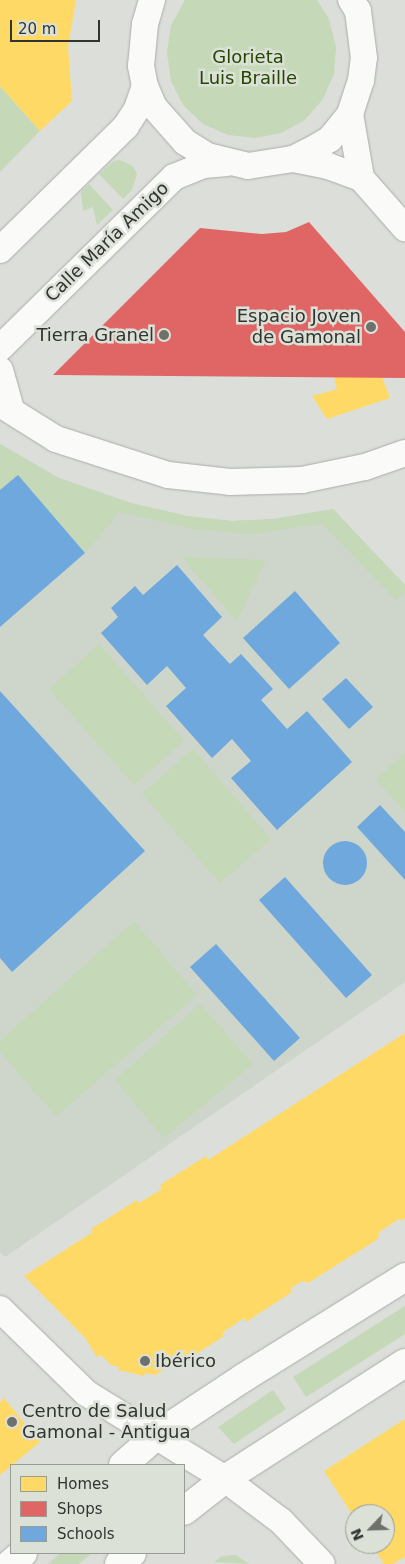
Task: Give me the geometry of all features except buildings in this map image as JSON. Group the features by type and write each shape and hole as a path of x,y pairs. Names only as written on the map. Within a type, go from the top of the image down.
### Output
{"street":[{"path":"151,1 142,47 145,86 154,107 185,142 207,156 228,163 265,166 293,159 330,139 350,114 361,81 364,58 357,4"},
{"path":"0,250 126,126 137,108 145,86"},
{"path":"350,114 361,178"},
{"path":"293,159 328,166 361,178 405,228"},
{"name":"Calle María Amigo","path":"0,358 174,177 204,165 228,163"},
{"path":"0,358 5,407 56,439 92,453 168,475 230,482 302,480 356,469 405,452"},
{"path":"124,1464 157,1436 405,1277"},
{"path":"0,1309 86,1393 224,1479 281,1521 322,1564"},
{"path":"185,1510 224,1479 405,1363"},
{"path":"10,1564 22,1554"},
{"path":"119,1564 131,1554"}],"shaded area":[{"path":"0,444 59,478 131,503 187,516 232,521 273,519 333,509 405,585 405,982 5,1257 0,1252"}],"green space":[{"name":"Glorieta Luis Braille","path":"185,0 317,0 329,19 336,47 334,74 323,99 305,120 281,133 255,138 228,135 203,124 183,105 171,81 167,53 171,25"},
{"path":"0,86 40,131 0,172"},
{"path":"120,160 133,166 137,174 132,190 123,199 99,174 114,161"},
{"path":"89,184 113,210 97,225 93,207 83,211 81,192"},
{"path":"0,444 59,478 131,503 187,516 232,521 273,519 333,509 405,585 405,592 396,600 322,524 250,534 193,529 119,512 85,553 18,475 0,490"},
{"path":"182,557 266,560 237,621 228,611"},
{"path":"99,644 184,741 134,785 49,689"},
{"path":"193,749 271,839 220,883 142,794"},
{"path":"405,753 405,812 376,779"},
{"path":"134,921 197,995 56,1116 0,1052 0,1041"},
{"path":"200,1004 253,1064 164,1138 115,1080"},
{"path":"405,1306 405,1334 306,1397 293,1377"},
{"path":"273,1390 286,1409 234,1444 218,1427"},
{"path":"59,1554 91,1554 79,1564 48,1564"},
{"path":"236,1555 249,1564 214,1562 222,1556"}],"place":[{"name":"Espacio Joven de Gamonal","path":"371,327"},
{"name":"Tierra Granel","path":"164,335"},
{"name":"Ibérico","path":"145,1361"},
{"name":"Centro de Salud Gamonal - Antigua","path":"12,1422"}]}
